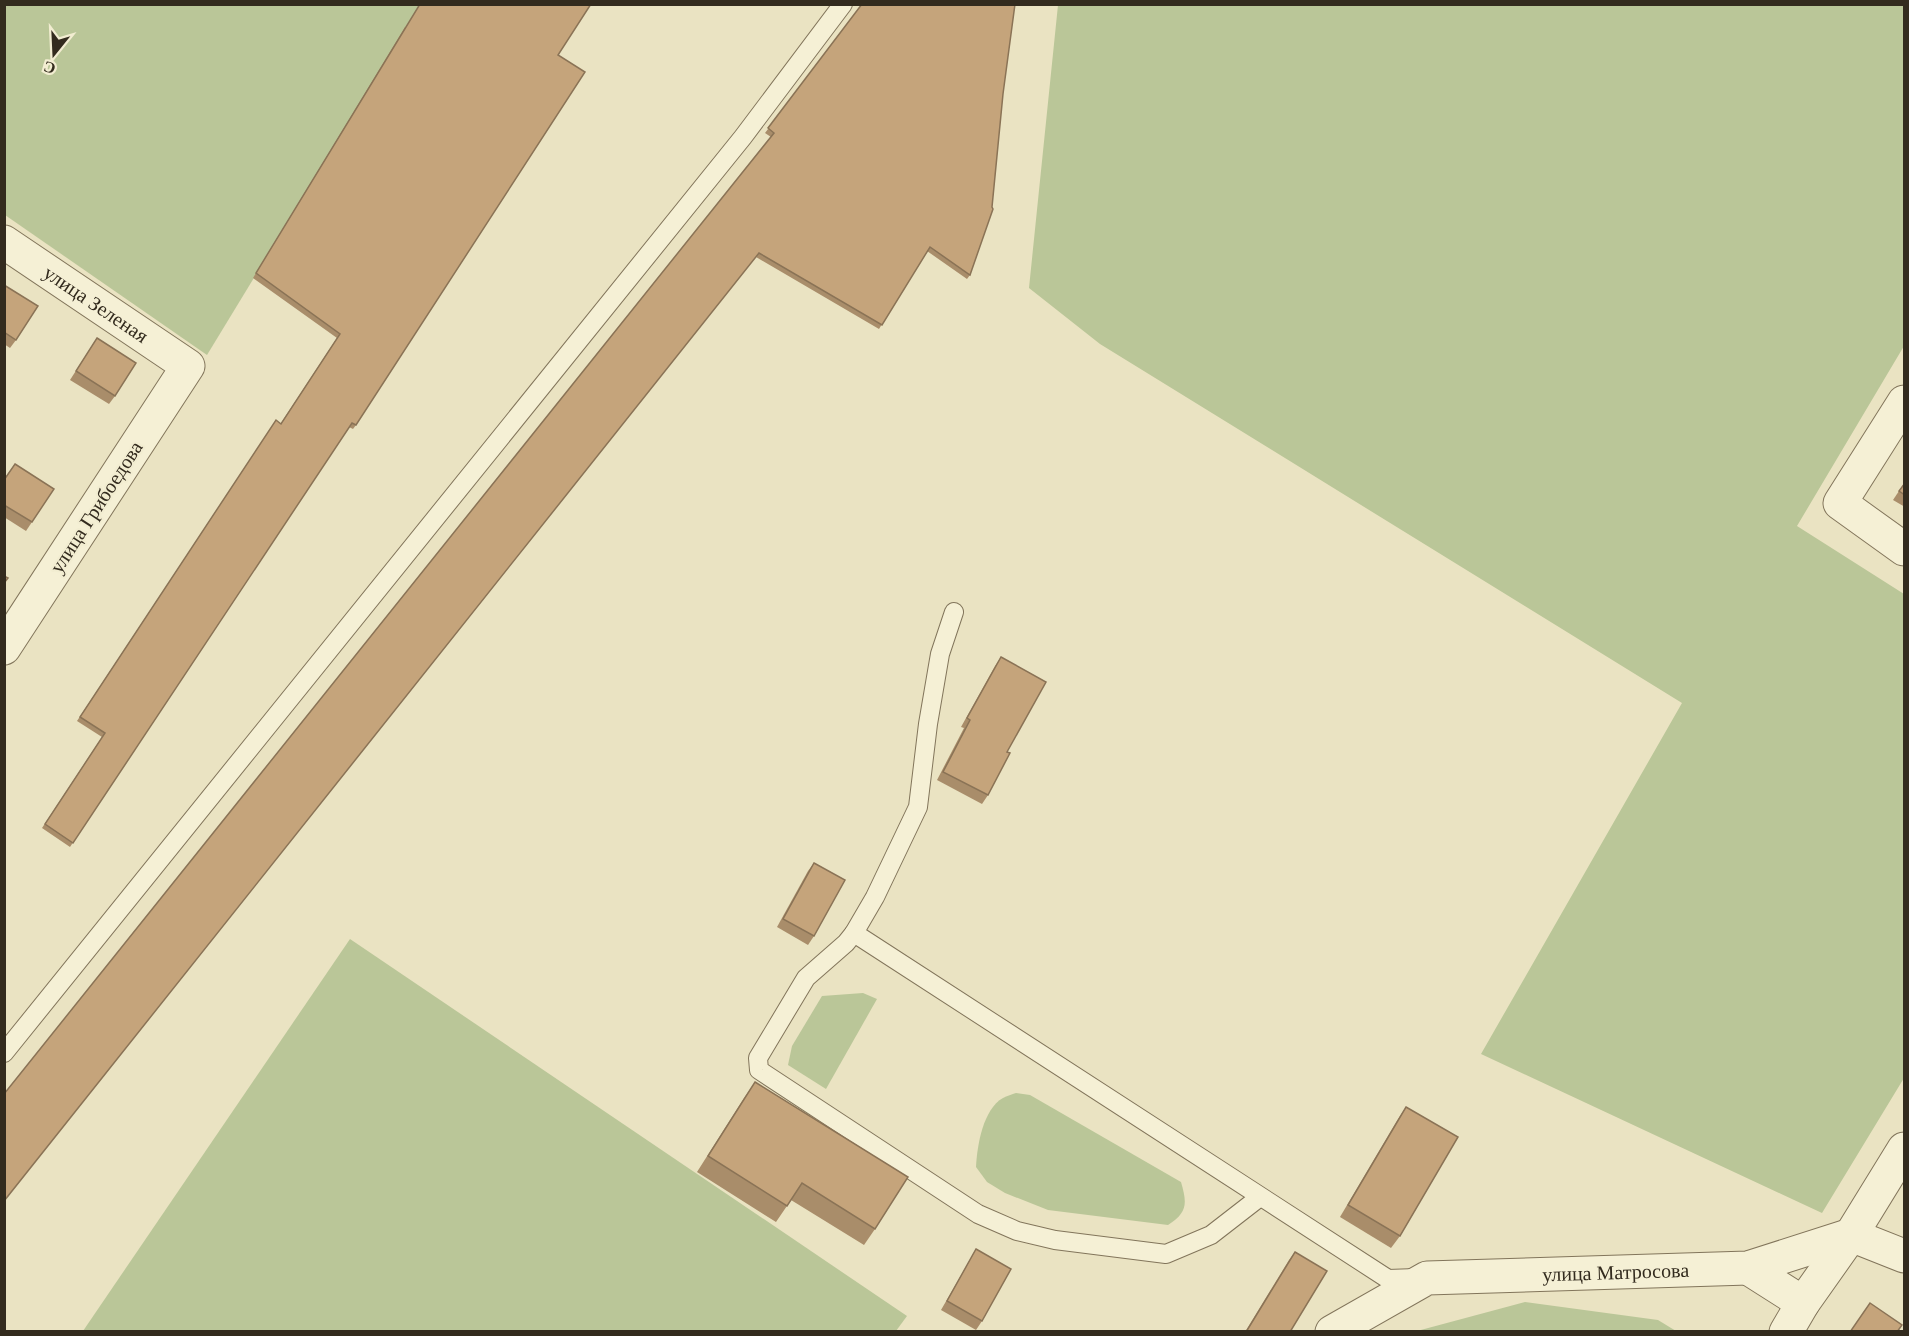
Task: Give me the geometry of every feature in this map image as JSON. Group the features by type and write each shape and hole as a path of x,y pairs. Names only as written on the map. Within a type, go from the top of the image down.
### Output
{"street":[{"name":"улица Зеленая","path":"4,242 188,366"},
{"name":"улица Грибоедова","path":"4,648 188,366"},
{"path":"1905,402 1840,503 1905,549"},
{"path":"1786,1332 1905,1149"},
{"path":"1851,1235 1905,1256"},
{"name":"улица Матросова","path":"1332,1332 1427,1278 1748,1268 1851,1235"},
{"path":"1748,1268 1803,1303"}],"lane":[{"path":"4,1053 743,137 843,4"},
{"path":"954,612 939,654 918,807 875,897 854,933 846,943 806,978 758,1058 759,1070 978,1214 1017,1230 1056,1240 1166,1254 1211,1235 1260,1197"},
{"path":"854,933 1388,1279 1427,1278"}],"green space":[{"path":"5,5 420,5 207,355 5,215"},
{"path":"1058,5 1904,5 1904,346 1797,526 1904,594 1904,1078 1822,1213 1481,1054 1682,703 1100,344 1029,288"},
{"path":"350,939 907,1316 896,1331 83,1331"},
{"path":"863,993 877,999 826,1089 788,1065 792,1046 822,996"},
{"path":"1016,1093 1030,1095 1181,1182 1185,1201 1179,1216 1168,1225 1048,1210 1005,1193 987,1182 976,1167 982,1129 990,1110 996,1103"},
{"path":"1525,1302 1658,1320 1676,1331 1417,1331"}],"building":[{"path":"420,4 591,4 558,55 585,72 356,425 352,423 73,843 45,824 105,733 80,717 276,420 281,424 340,334 256,273"},
{"path":"862,4 1015,4 1003,94 993,209 970,275 930,247 882,325 759,253 4,1201 4,1094 774,133 768,128"},
{"path":"4,285 38,306 16,340 4,332"},
{"path":"97,338 136,363 115,396 76,371"},
{"path":"15,464 54,489 32,522 4,505 4,480"},
{"path":"1905,483 1905,495 1899,491"},
{"path":"1001,657 1046,682 1007,752 1010,753 988,795 943,772 970,720 967,718"},
{"path":"814,863 845,880 814,936 783,919"},
{"path":"755,1082 908,1177 875,1229 802,1183 787,1206 708,1156"},
{"path":"1406,1107 1458,1137 1400,1236 1348,1205"},
{"path":"976,1249 1011,1269 982,1321 947,1301"},
{"path":"1295,1252 1327,1271 1290,1332 1246,1332"},
{"path":"1870,1303 1902,1325 1897,1332 1850,1332"}]}
